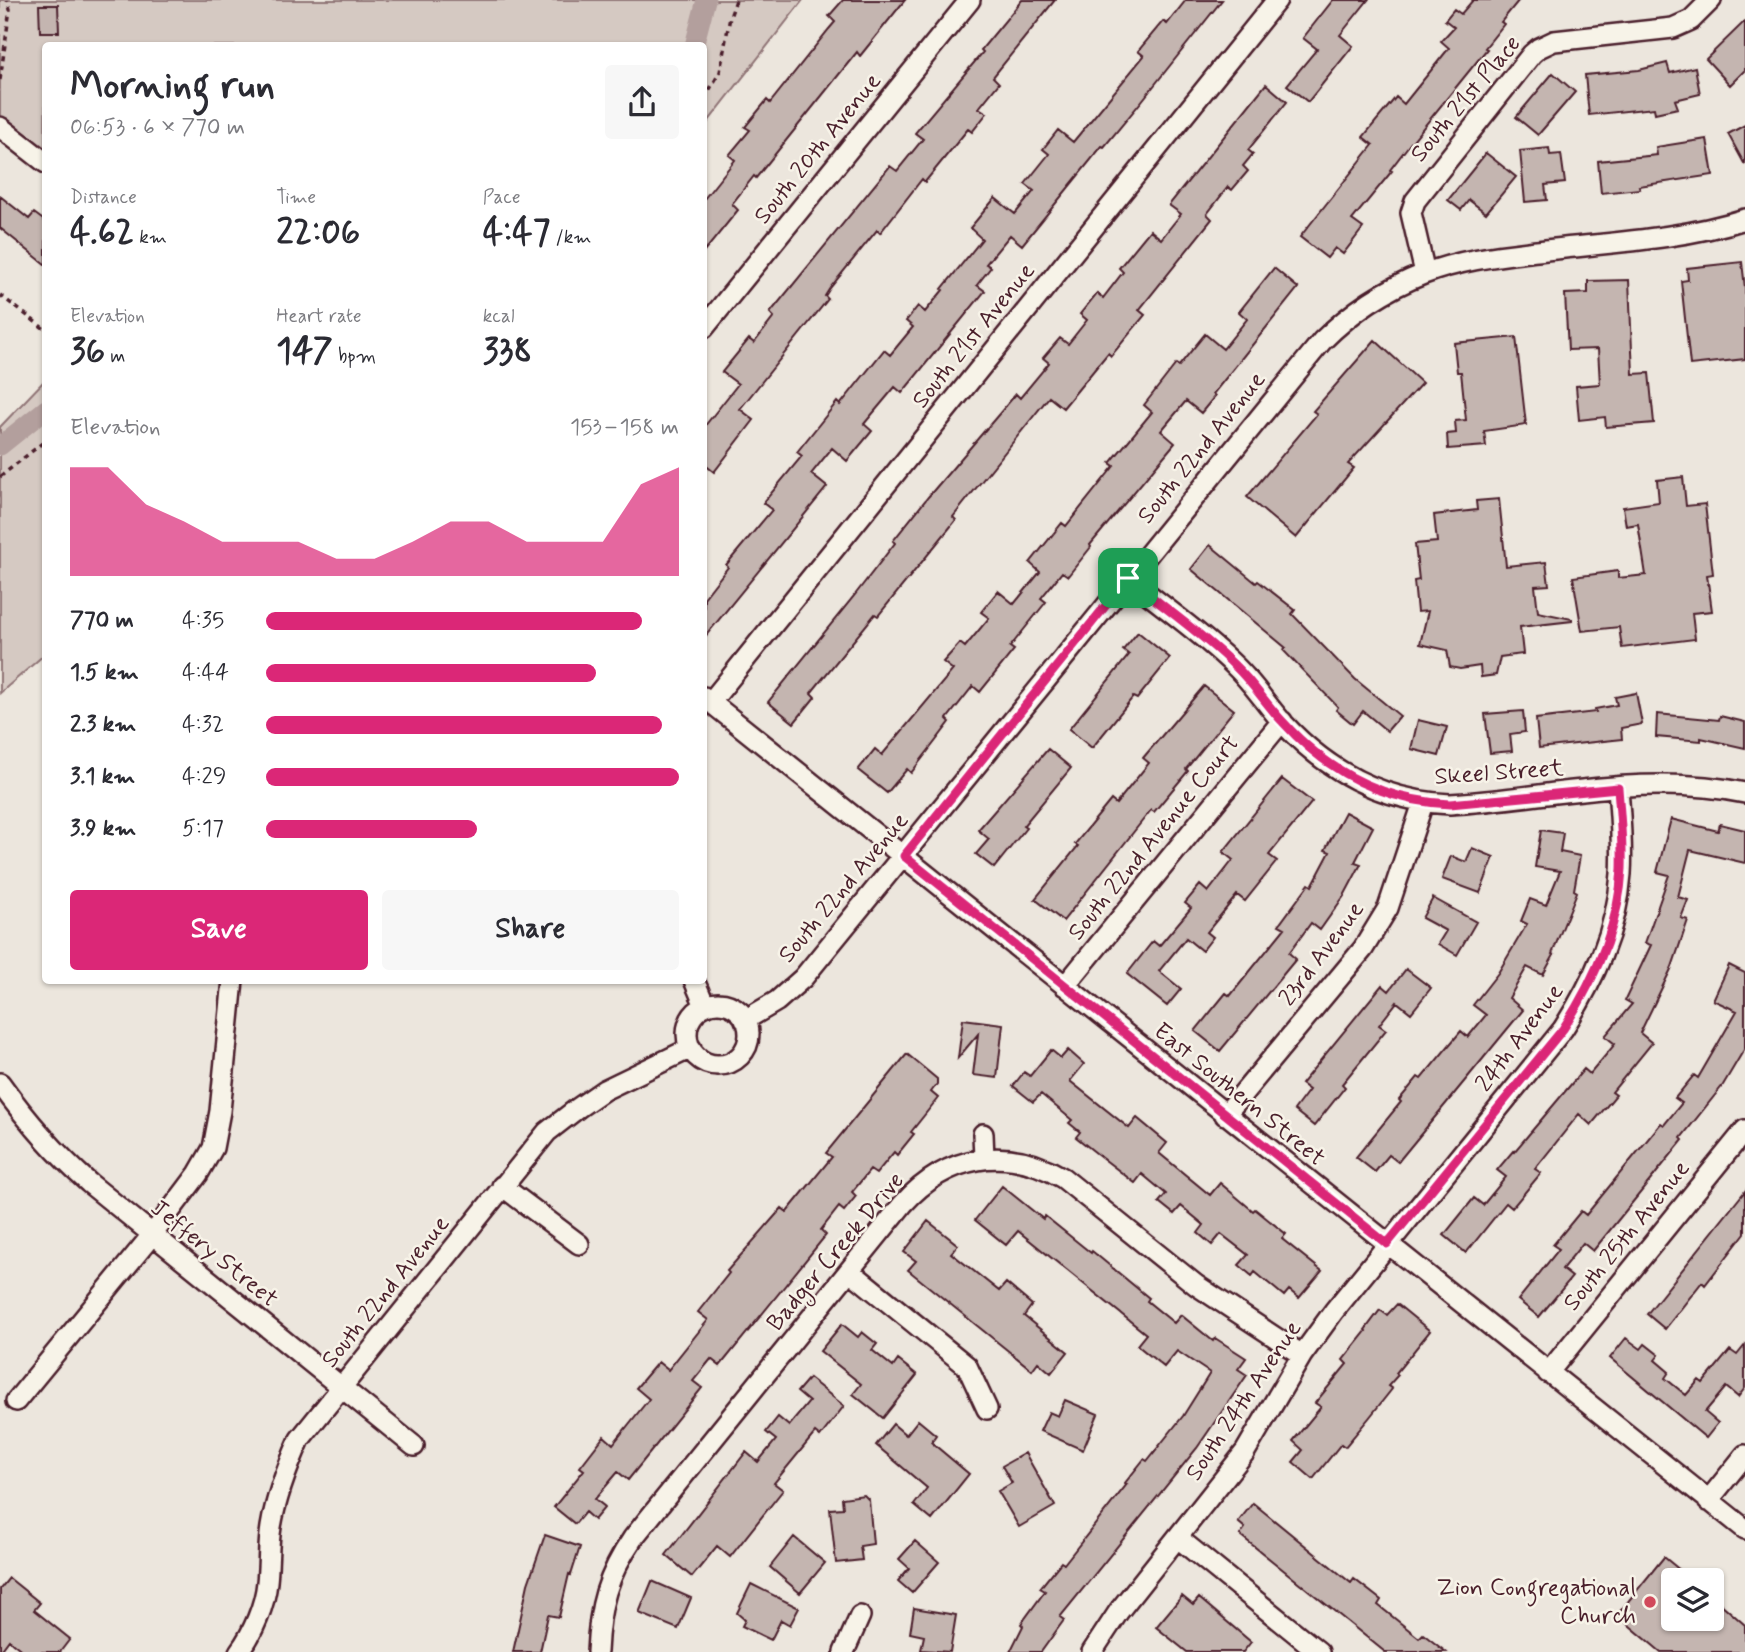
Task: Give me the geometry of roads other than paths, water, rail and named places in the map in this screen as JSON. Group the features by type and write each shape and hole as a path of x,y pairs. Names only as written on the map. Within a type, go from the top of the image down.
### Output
{"street":[{"name":"South 20th Avenue","path":"707,324 970,0"},
{"name":"South 21st Avenue","path":"707,700 1277,0"},
{"name":"South 21st Place","path":"1425,273 1411,213 1415,201 1532,54 1554,41 1673,28 1690,20 1712,0"},
{"path":"0,127 42,160"},
{"name":"South 22nd Avenue","path":"746,1020 777,1002 803,978 1322,341 1339,324 1368,302 1425,273 1498,256 1656,238 1745,219"},
{"name":"Skeel Street","path":"1128,578 1234,665 1305,745 1350,778 1384,793 1423,803 1491,802 1649,784 1693,785 1745,793"},
{"name":"East Southern Street","path":"707,700 1745,1529"},
{"name":"South 22nd Avenue Court","path":"1065,986 1282,721"},
{"name":"24th Avenue","path":"1387,1244 1563,1029 1586,991 1607,943 1619,897 1622,854 1618,788"},
{"name":"23rd Avenue","path":"1225,1115 1369,940 1388,908 1423,803"},
{"path":"16,1401 152,1235 198,1174 213,1148 220,1111 233,984"},
{"path":"696,984 705,1006"},
{"path":"726,1004 736,1008 746,1020 749,1036 746,1046 732,1061 711,1064 702,1060 691,1048 687,1036 688,1026 692,1017 705,1006 726,1004"},
{"name":"South 22nd Avenue","path":"239,1652 257,1619 267,1586 270,1531 285,1471 300,1439 547,1132 604,1090 691,1048"},
{"name":"Jeffery Street","path":"0,1083 29,1123 89,1184 414,1446"},
{"name":"South 25th Avenue","path":"1548,1373 1745,1130"},
{"path":"983,1134 984,1158"},
{"name":"Badger Creek Drive","path":"597,1652 598,1618 604,1595 619,1559 642,1527 916,1189 947,1169 984,1158 1024,1161 1051,1170 1196,1285 1302,1355"},
{"path":"502,1186 579,1244"},
{"name":"South 24th Avenue","path":"1092,1652 1119,1611 1245,1452 1302,1355 1387,1244"},
{"path":"850,1271 967,1366 987,1409"},
{"path":"1708,1501 1745,1455"},
{"path":"1178,1538 1319,1652"},
{"path":"844,1652 860,1616"}],"waterway":[{"path":"695,42 706,0"},
{"path":"0,446 42,412"}],"place":[{"name":"Zion Congregational Church","path":"1650,1602"}]}
